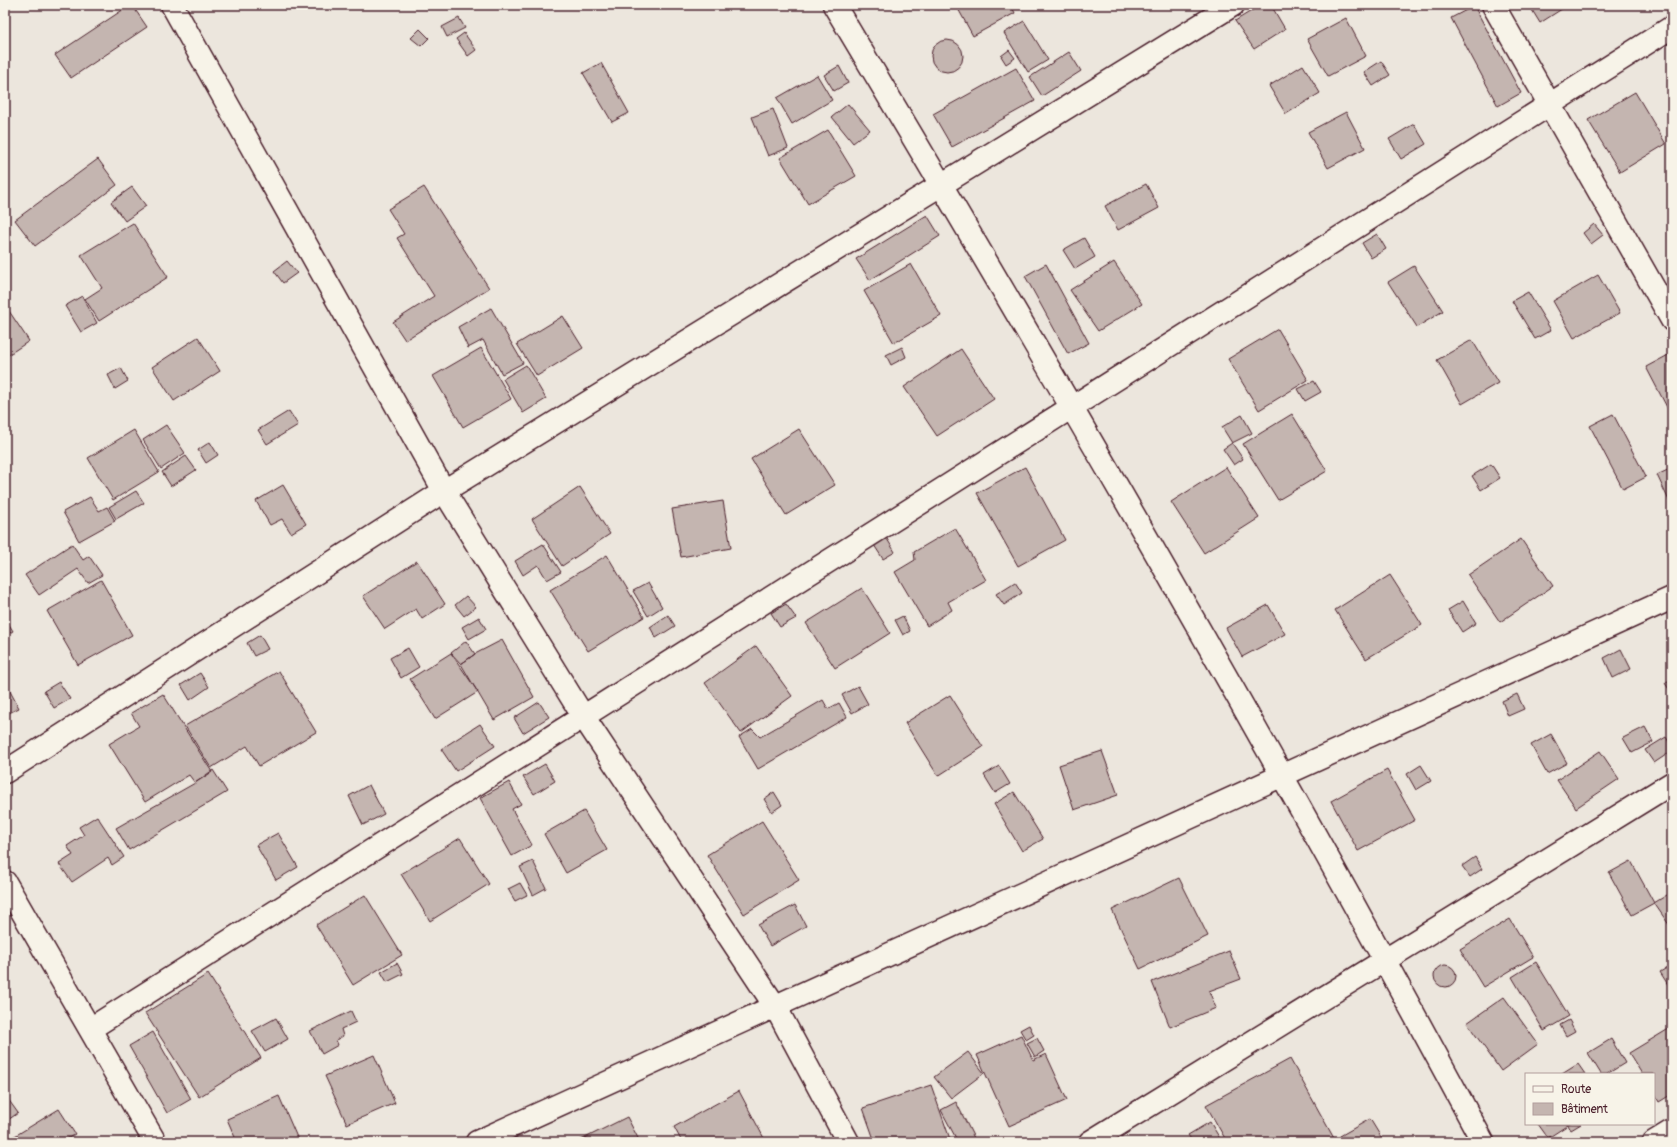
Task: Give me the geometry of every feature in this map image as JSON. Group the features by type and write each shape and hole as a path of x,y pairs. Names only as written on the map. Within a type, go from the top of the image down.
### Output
{"street":[{"path":"172,5 444,491 583,716 775,1006 848,1142"},
{"path":"834,5 1073,407 1386,960 1483,1142"},
{"path":"5,772 444,491 941,183 1233,5"},
{"path":"1493,5 1672,320"},
{"path":"90,1029 1672,27"},
{"path":"477,1142 1672,598"},
{"path":"1090,1142 1672,783"},
{"path":"5,882 155,1142"},
{"path":"1654,1142 1672,1131"}],"building":[{"path":"132,5 147,27 71,78 55,55"},
{"path":"956,5 1011,5 1015,13 973,36"},
{"path":"1261,5 1271,5 1285,29 1254,49 1235,21"},
{"path":"1529,5 1568,5 1540,23"},
{"path":"1474,6 1521,93 1498,106 1451,18"},
{"path":"459,18 465,28 447,37 442,27"},
{"path":"1346,18 1366,56 1328,76 1307,39"},
{"path":"1024,21 1048,60 1028,72 1004,33"},
{"path":"420,29 429,38 421,46 411,38"},
{"path":"464,33 476,50 468,56 456,39"},
{"path":"944,40 950,40 960,47 963,56 962,62 956,69 950,72 944,72 934,65 931,59 931,53 938,43"},
{"path":"1009,50 1015,58 1006,64 1001,56"},
{"path":"1069,52 1081,71 1042,96 1030,77"},
{"path":"1381,61 1390,75 1373,86 1364,72"},
{"path":"601,63 629,113 612,122 583,73"},
{"path":"1303,65 1320,93 1286,114 1269,86"},
{"path":"839,66 848,83 834,91 824,75"},
{"path":"1016,68 1035,101 952,147 933,114"},
{"path":"817,75 832,100 792,124 777,98"},
{"path":"1635,92 1666,144 1620,172 1588,120"},
{"path":"848,104 870,130 853,143 832,117"},
{"path":"773,109 788,148 768,156 752,117"},
{"path":"1346,112 1365,148 1328,168 1308,132"},
{"path":"1414,124 1426,144 1401,159 1389,139"},
{"path":"828,130 856,176 808,204 780,158"},
{"path":"98,159 117,185 35,246 15,220"},
{"path":"1146,184 1159,208 1118,230 1105,206"},
{"path":"132,187 146,206 125,221 111,202"},
{"path":"424,187 489,288 405,340 393,322 434,296 397,238 404,234 388,209"},
{"path":"927,215 940,236 870,280 856,259"},
{"path":"133,223 168,277 99,321 85,299 102,288 81,255"},
{"path":"1594,224 1603,235 1591,244 1583,233"},
{"path":"1377,234 1386,249 1371,258 1362,243"},
{"path":"1084,238 1095,257 1075,269 1063,250"},
{"path":"287,261 297,273 283,283 274,271"},
{"path":"1114,262 1142,304 1098,331 1070,290"},
{"path":"911,264 941,316 894,343 864,291"},
{"path":"1046,264 1089,343 1068,354 1025,276"},
{"path":"1414,266 1443,311 1417,327 1388,282"},
{"path":"1598,275 1620,313 1574,338 1553,301"},
{"path":"1528,292 1551,330 1535,339 1512,301"},
{"path":"82,296 97,323 81,332 65,306"},
{"path":"5,305 29,341 5,357"},
{"path":"491,308 523,363 502,374 483,340 468,348 458,327"},
{"path":"563,316 583,348 537,376 517,344"},
{"path":"1278,329 1308,380 1259,410 1228,359"},
{"path":"198,337 220,371 174,401 152,367"},
{"path":"1472,340 1498,383 1462,404 1437,360"},
{"path":"902,347 906,357 891,365 886,355"},
{"path":"481,348 511,399 463,427 433,376"},
{"path":"961,349 994,399 937,436 904,387"},
{"path":"1672,353 1672,412 1670,413 1646,367"},
{"path":"526,365 546,399 523,413 503,379"},
{"path":"121,368 128,381 115,389 108,375"},
{"path":"1314,381 1321,392 1305,401 1298,389"},
{"path":"289,411 298,425 267,444 258,430"},
{"path":"1292,414 1327,471 1278,500 1243,444"},
{"path":"1613,414 1646,477 1623,489 1590,426"},
{"path":"1242,415 1252,433 1232,443 1222,427"},
{"path":"166,425 185,453 161,469 143,440"},
{"path":"799,429 835,485 786,515 751,459"},
{"path":"134,430 159,472 113,500 88,458"},
{"path":"210,442 218,455 206,463 198,450"},
{"path":"1232,443 1243,459 1234,465 1223,449"},
{"path":"186,456 196,470 171,486 162,472"},
{"path":"1491,464 1500,478 1481,490 1472,476"},
{"path":"1025,467 1065,540 1018,566 977,493"},
{"path":"1226,467 1259,518 1204,553 1171,502"},
{"path":"1672,468 1672,507 1657,475"},
{"path":"283,485 306,524 291,533 282,519 270,525 256,501"},
{"path":"580,487 610,534 562,566 532,519"},
{"path":"136,491 144,503 116,519 109,507"},
{"path":"90,497 99,511 107,507 115,521 79,541 63,512"},
{"path":"723,501 731,548 681,557 672,509"},
{"path":"955,528 986,580 948,602 952,610 927,626 895,572 915,560 914,552"},
{"path":"884,534 895,552 883,559 872,542"},
{"path":"1521,539 1553,586 1500,622 1468,575"},
{"path":"72,544 83,560 89,556 102,575 88,583 78,569 39,595 25,575"},
{"path":"543,544 561,572 547,580 538,565 523,575 515,561"},
{"path":"607,555 644,617 588,651 550,590"},
{"path":"417,561 445,604 422,619 416,609 385,629 363,596"},
{"path":"1390,575 1422,625 1366,659 1335,610"},
{"path":"101,580 132,635 78,665 47,611"},
{"path":"1015,582 1022,593 1004,605 996,594"},
{"path":"648,583 662,607 648,616 633,591"},
{"path":"862,588 890,633 835,668 806,623"},
{"path":"466,596 476,607 464,616 455,605"},
{"path":"1463,601 1476,623 1462,632 1448,610"},
{"path":"786,604 796,618 780,627 771,613"},
{"path":"1268,605 1285,634 1242,657 1226,628"},
{"path":"668,615 675,626 656,638 650,627"},
{"path":"903,616 910,631 903,635 895,620"},
{"path":"479,617 486,629 469,639 462,627"},
{"path":"5,618 13,631 5,636"},
{"path":"260,635 268,649 254,656 247,643"},
{"path":"502,640 534,697 494,720 461,664 475,654"},
{"path":"466,641 475,654 461,664 451,653"},
{"path":"756,646 792,696 741,733 705,683"},
{"path":"408,648 419,667 401,678 390,658"},
{"path":"1621,649 1631,669 1613,678 1604,658"},
{"path":"451,653 478,692 435,719 410,679"},
{"path":"279,671 316,732 259,766 247,746 211,768 185,726"},
{"path":"200,673 209,687 190,700 181,685"},
{"path":"1672,678 1672,694 1665,683"},
{"path":"5,682 19,708 5,715"},
{"path":"59,682 70,699 54,708 44,691"},
{"path":"858,686 868,704 852,713 842,695"},
{"path":"163,694 212,772 195,783 189,775 145,802 109,744 139,726 131,713"},
{"path":"1517,694 1524,709 1508,716 1502,701"},
{"path":"950,695 983,747 938,776 905,723"},
{"path":"823,700 828,709 839,703 847,717 758,769 739,737 752,729 760,737"},
{"path":"539,702 549,717 523,733 514,718"},
{"path":"480,724 495,746 456,771 441,749"},
{"path":"1645,727 1653,742 1632,753 1623,738"},
{"path":"1551,734 1567,763 1547,774 1531,745"},
{"path":"1666,737 1672,747 1672,751 1654,763 1645,750"},
{"path":"1102,751 1118,795 1074,810 1059,765"},
{"path":"1600,751 1619,779 1576,808 1557,780"},
{"path":"545,764 555,781 534,794 523,777"},
{"path":"1421,765 1431,781 1416,790 1407,774"},
{"path":"999,766 1010,784 995,793 984,775"},
{"path":"213,770 227,792 129,850 116,828 195,783"},
{"path":"1387,770 1415,820 1358,851 1331,801"},
{"path":"509,782 521,804 512,809 532,845 512,856 480,798"},
{"path":"369,785 384,814 363,825 349,796"},
{"path":"774,792 782,805 772,812 764,799"},
{"path":"1014,792 1043,839 1022,851 994,804"},
{"path":"584,811 607,850 566,873 544,834"},
{"path":"97,816 124,857 112,865 108,858 72,882 59,864 73,855 67,846 84,835 79,827"},
{"path":"762,821 799,880 744,914 707,855"},
{"path":"278,833 298,867 276,880 256,845"},
{"path":"460,838 489,884 430,921 401,874"},
{"path":"1475,857 1482,869 1470,877 1462,866"},
{"path":"533,861 546,888 533,895 520,867"},
{"path":"1631,861 1654,903 1632,915 1609,873"},
{"path":"1179,878 1208,936 1140,969 1112,910"},
{"path":"520,883 527,895 515,901 508,889"},
{"path":"1672,892 1672,929 1654,903"},
{"path":"365,895 402,955 353,985 316,925"},
{"path":"795,905 806,926 770,946 758,925"},
{"path":"1510,919 1533,957 1483,987 1460,949"},
{"path":"1229,951 1241,979 1209,991 1216,1008 1170,1027 1152,982"},
{"path":"1536,962 1569,1016 1544,1031 1512,977"},
{"path":"397,963 403,974 387,982 381,972"},
{"path":"1445,965 1453,968 1456,976 1453,984 1445,987 1437,984 1434,976 1437,968"},
{"path":"1672,965 1672,991 1660,972"},
{"path":"208,974 261,1058 199,1097 145,1013"},
{"path":"1504,997 1538,1044 1501,1071 1467,1023"},
{"path":"351,1011 356,1022 341,1029 343,1036 336,1040 338,1045 322,1054 310,1031"},
{"path":"276,1018 288,1039 265,1052 252,1031"},
{"path":"1569,1020 1575,1031 1566,1036 1560,1025"},
{"path":"1029,1025 1034,1035 1026,1040 1020,1030"},
{"path":"1672,1027 1672,1094 1659,1102 1655,1095 1655,1073 1641,1073 1629,1053"},
{"path":"153,1032 191,1099 167,1113 129,1046"},
{"path":"1021,1035 1033,1060 1046,1054 1067,1100 1009,1126 977,1055"},
{"path":"1037,1038 1044,1051 1035,1057 1027,1043"},
{"path":"1611,1039 1625,1063 1609,1073 1600,1073 1588,1053"},
{"path":"968,1052 984,1073 951,1098 934,1077"},
{"path":"374,1055 395,1103 347,1124 325,1076"},
{"path":"1290,1059 1336,1142 1227,1142 1206,1105"},
{"path":"1578,1064 1584,1073 1564,1073"},
{"path":"931,1085 951,1142 875,1142 863,1108"},
{"path":"739,1091 766,1142 682,1142 674,1127"},
{"path":"5,1095 18,1113 5,1122"},
{"path":"279,1096 299,1142 237,1142 227,1119"},
{"path":"956,1102 976,1142 958,1142 941,1110"},
{"path":"59,1109 75,1134 62,1142 5,1142"},
{"path":"627,1117 640,1142 577,1142"},
{"path":"1370,1119 1384,1142 1341,1142 1340,1136"},
{"path":"1210,1122 1222,1142 1193,1142 1188,1135"},
{"path":"1539,1125 1568,1125 1548,1138"},
{"path":"1568,1125 1579,1125 1571,1130"}]}
